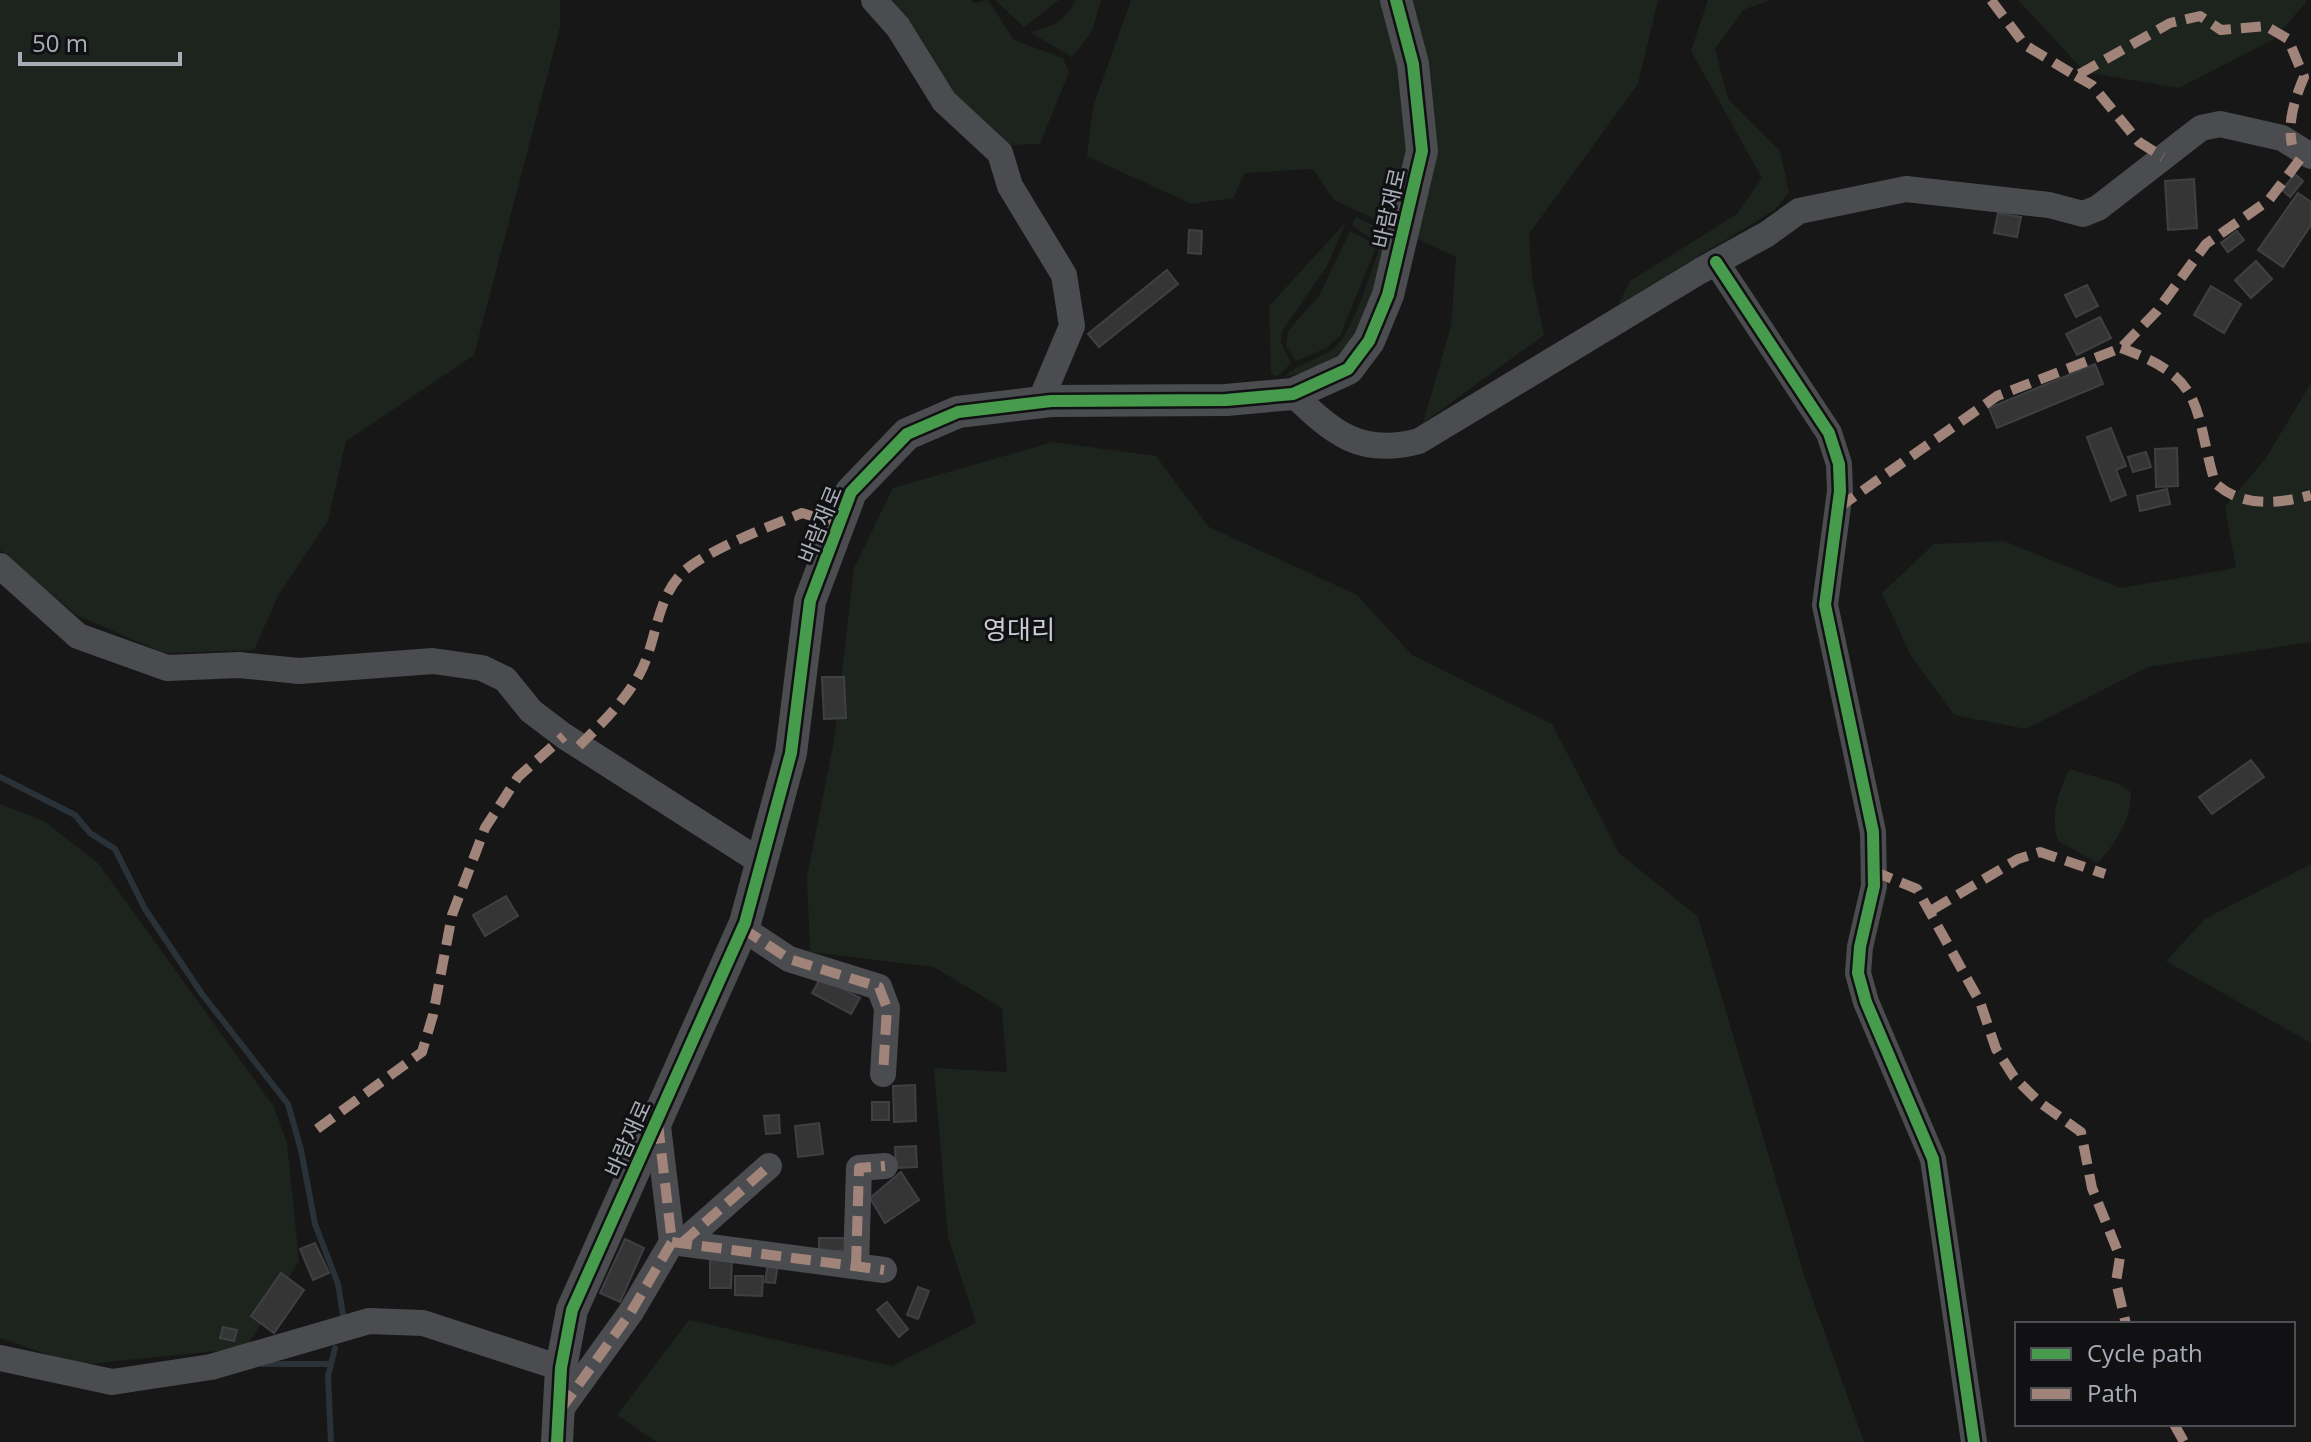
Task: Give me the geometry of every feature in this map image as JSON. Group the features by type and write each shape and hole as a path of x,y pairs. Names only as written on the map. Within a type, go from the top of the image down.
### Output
{"street":[{"path":"874,0 898,27 944,101 1000,153 1010,186 1064,275 1072,326 1040,402"},
{"name":"바람재로","path":"558,1427 561,1368 572,1310 742,928 791,753 810,601 851,492 907,434 958,412 1040,402 1226,400 1293,394 1348,369 1369,341 1388,295 1422,151 1413,64 1396,0"},
{"path":"1293,394 1326,427 1375,448 1419,441 1799,211 1906,189 2049,205 2083,214 2098,208 2201,128 2220,124 2282,138 2311,156"},
{"path":"1716,262 1829,433 1839,464 1840,491 1825,605 1873,832 1874,886 1860,947 1858,973 1866,1002 1933,1159 1974,1442"},
{"path":"0,566 78,636 167,668 239,665 299,671 433,661 482,668 505,679 531,711 554,729 761,862"},
{"path":"742,928 789,959 879,987 887,1008 883,1074"},
{"path":"657,1118 677,1243"},
{"path":"558,1427 677,1243 769,1166"},
{"path":"856,1266 859,1168 885,1166"},
{"path":"677,1243 884,1270"},
{"path":"0,1358 112,1382 211,1367 369,1321 423,1323 561,1368"}],"shaded area":[{"path":"0,0 560,0 560,27 474,355 346,441 328,521 279,594 254,650 164,653 76,615 0,550"},
{"path":"893,0 971,0 974,3 988,0 1014,40 1063,58 1069,72 1040,144 1011,145 950,89"},
{"path":"995,0 1059,0 1024,27"},
{"path":"1076,0 1101,0 1092,31 1072,57 1030,32 1058,22"},
{"path":"1131,0 1658,0 1638,84 1529,234 1532,279 1544,335 1423,423 1451,326 1456,257 1334,200 1313,169 1245,173 1233,198 1192,204 1087,156 1093,107"},
{"path":"1708,0 1770,0 1743,10 1715,49 1728,99 1780,151 1789,192 1775,210 1618,305 1630,281 1737,214 1762,178 1691,51"},
{"path":"2018,0 2308,0 2274,39 2179,88 2085,72"},
{"path":"1356,217 1390,233 1362,328 1326,367 1284,377 1333,349 1348,330 1381,245 1352,225"},
{"path":"1346,222 1327,266 1282,331 1281,343 1291,363 1277,377 1271,373 1269,306"},
{"path":"1350,231 1377,245 1340,336 1326,348 1296,361 1286,346 1288,331 1319,296"},
{"path":"2311,383 2311,642 2148,667 2026,729 1954,715 1910,654 1882,593 1934,544 2004,541 2121,588 2236,568 2225,507 2266,458"},
{"path":"1053,442 1156,456 1209,527 1357,595 1412,655 1552,724 1619,853 1698,917 1805,1278 1864,1442 657,1442 617,1415 689,1320 892,1366 976,1323 948,1237 934,1068 1007,1072 1002,1008 934,967 810,952 807,877 834,741 854,568 893,488"},
{"path":"2070,769 2116,783 2131,792 2129,811 2121,830 2098,863 2058,841 2056,804"},
{"path":"0,804 44,821 98,863 274,1107 287,1143 299,1261 246,1348 78,1365 0,1338"},
{"path":"2311,864 2311,1043 2166,961 2205,919"}],"building":[{"path":"2295,174 2303,181 2290,197 2282,190"},
{"path":"2194,179 2197,228 2168,230 2165,181"},
{"path":"2298,193 2311,202 2311,225 2283,267 2258,250"},
{"path":"1998,213 2021,217 2017,237 1994,233"},
{"path":"1189,230 1202,231 1201,254 1188,253"},
{"path":"2237,231 2244,240 2228,252 2221,243"},
{"path":"2256,261 2272,279 2251,298 2235,280"},
{"path":"1167,270 1178,284 1099,347 1088,334"},
{"path":"2087,285 2098,306 2076,317 2065,295"},
{"path":"2211,286 2241,304 2224,333 2194,315"},
{"path":"2100,317 2111,338 2077,355 2066,334"},
{"path":"2095,364 2103,384 1997,428 1989,408"},
{"path":"2111,428 2126,466 2116,470 2126,495 2111,501 2087,437"},
{"path":"2177,448 2178,486 2156,487 2155,449"},
{"path":"2146,452 2151,467 2133,472 2128,457"},
{"path":"2167,489 2170,504 2140,511 2137,496"},
{"path":"822,677 844,677 846,718 824,719"},
{"path":"2251,760 2264,777 2212,814 2199,797"},
{"path":"506,896 518,916 485,936 473,915"},
{"path":"821,977 860,998 851,1014 812,993"},
{"path":"915,1085 916,1121 894,1122 893,1086"},
{"path":"872,1102 889,1102 889,1120 872,1120"},
{"path":"779,1115 780,1133 766,1134 764,1116"},
{"path":"819,1123 823,1154 798,1157 795,1126"},
{"path":"916,1146 917,1167 896,1168 895,1147"},
{"path":"901,1172 919,1200 885,1223 870,1198"},
{"path":"819,1238 849,1238 849,1251 819,1251"},
{"path":"625,1239 644,1248 620,1302 600,1293"},
{"path":"315,1243 329,1273 313,1280 300,1249"},
{"path":"710,1255 732,1256 731,1288 710,1288"},
{"path":"768,1263 778,1264 775,1283 765,1282"},
{"path":"281,1273 304,1290 274,1333 251,1316"},
{"path":"735,1276 763,1276 762,1296 735,1295"},
{"path":"918,1287 929,1291 918,1319 907,1315"},
{"path":"887,1302 908,1329 899,1337 877,1310"},
{"path":"223,1327 237,1330 234,1341 220,1338"}],"waterway":[{"path":"0,777 75,815 90,833 115,849 145,909 202,994 288,1104 301,1150 315,1224 338,1284 343,1315"},
{"path":"331,1442 328,1376 335,1348"},
{"path":"262,1364 331,1364"}],"marked path":[{"path":"1991,0 2025,45 2076,76 2170,23 2200,16 2221,30 2266,26 2288,39 2304,77 2293,110 2290,128 2292,145"},
{"path":"2076,76 2092,85 2139,142 2163,157"},
{"path":"1838,508 1997,396 2121,348 2157,311 2206,244 2269,200 2304,154"},
{"path":"2121,348 2169,371 2183,384 2198,415 2215,483 2237,497 2261,502 2311,495"},
{"path":"579,746 619,704 639,675 666,597 681,574 721,548 802,513 839,524"},
{"path":"317,1129 422,1052 433,1015 452,915 485,828 518,777 564,736"},
{"path":"1932,910 2018,859 2040,852 2105,874"},
{"path":"1873,871 1917,889 1980,1002 1996,1049 2014,1077 2039,1102 2081,1132 2092,1188 2120,1257 2116,1282 2126,1322"},
{"path":"742,928 789,959 879,987 887,1008 883,1074"},
{"path":"561,1409 631,1312 672,1242 658,1124"},
{"path":"682,1243 769,1166"},
{"path":"856,1266 859,1168 885,1166"},
{"path":"672,1242 884,1270"},
{"path":"2175,1426 2184,1442"}],"cycle path":[{"path":"557,1442 561,1368 572,1310 745,923 791,753 810,601 851,492 907,434 958,412 1051,401 1226,400 1293,394 1348,369 1369,341 1388,295 1422,151 1413,64 1396,0"},
{"path":"1716,262 1829,433 1839,464 1840,491 1825,605 1873,832 1874,886 1860,947 1858,973 1866,1002 1933,1159 1974,1442"}],"district":[{"name":"영대리","path":"1019,629"}]}
